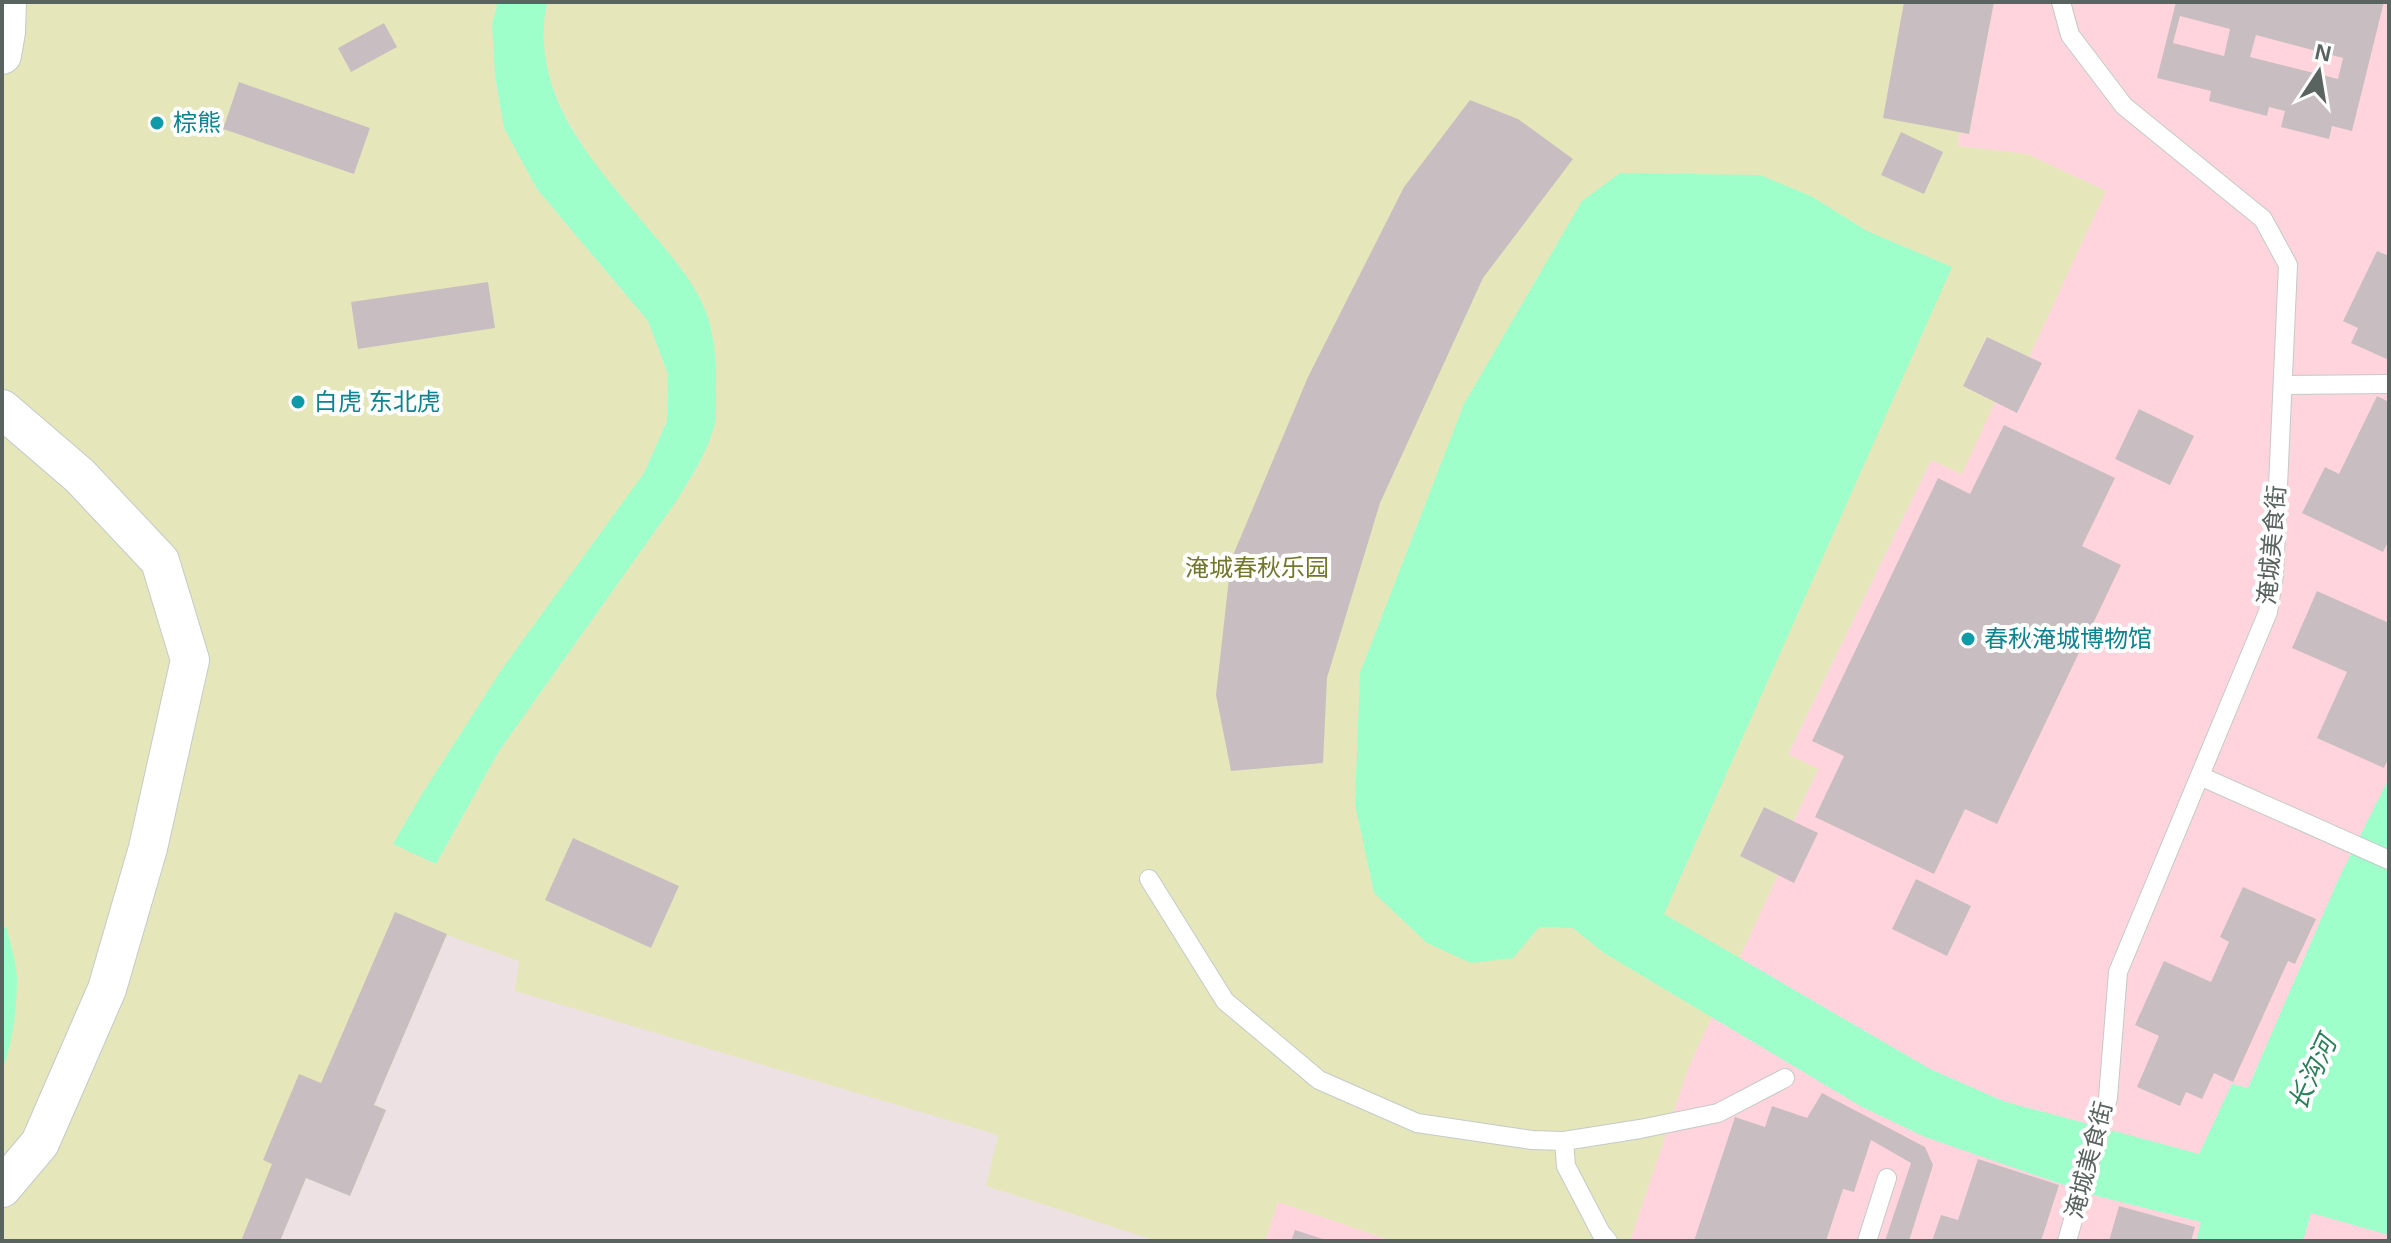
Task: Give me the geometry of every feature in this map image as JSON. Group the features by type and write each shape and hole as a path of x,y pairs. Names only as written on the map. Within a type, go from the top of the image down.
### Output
{"street":[{"path":"2,55 7,2"},
{"path":"2,409 80,476 160,561 190,660 148,848 107,989 40,1143 2,1188"}],"lane":[{"name":"淹城美食街","path":"2061,2 2070,35 2124,106 2263,219 2288,265 2274,575 2268,612 2118,972 2108,1098 2067,1241"},
{"path":"2283,385 2389,384"},
{"path":"2200,776 2389,860"},
{"path":"1149,879 1225,1001 1319,1080 1417,1123 1532,1140 1564,1141 1718,1113 1785,1078"},
{"path":"1564,1141 1566,1166 1608,1241"},
{"path":"1867,1241 1887,1178"}],"shaded area":[{"path":"1994,2 2389,2 2389,1241 1630,1241 1689,1066 1778,875 1740,856 1764,807 1794,821 1818,770 1788,755 1932,459 1962,473 1994,402 1963,386 1987,337 2028,356 2027,154 1958,146 1959,132 1969,134"},
{"path":"1278,1201 1392,1241 1265,1241"}],"green space":[{"name":"淹城春秋乐园","path":"2,2 498,2 492,24 495,76 504,128 537,189 648,321 668,374 667,421 644,473 394,844 436,864 499,751 700,463 591,158 568,121 551,84 544,46 547,2 1994,2 1969,134 1959,133 1958,146 2027,154 2106,191 2029,357 1986,337 1963,386 1995,402 1962,474 1931,460 1788,754 1818,769 1793,822 1764,807 1740,856 1778,875 1689,1066 1630,1241 1392,1241 1278,1202 1265,1241 1157,1241 986,1186 998,1135 515,991 519,961 447,935 374,1104 386,1110 350,1196 306,1178 280,1241 2,1241"}],"water":[{"path":"498,2 547,2 544,38 548,71 559,103 593,161 679,266 706,312 715,357 716,417 707,447 681,494 499,751 436,864 393,844 502,669 644,473 667,421 668,374 648,321 537,189 504,128 495,76 492,24"},
{"name":"长沟河","path":"1620,173 1760,175 1811,196 1867,231 1952,267 1664,914 1930,1069 2003,1101 2199,1154 2232,1084 2248,1088 2339,878 2389,778 2389,1235 2311,1213 2303,1241 2196,1241 2201,1222 2093,1195 1925,1137 1862,1107 1604,953 1573,928 1539,927 1513,958 1471,963 1427,943 1374,893 1355,804 1360,673 1464,404 1582,201"},
{"path":"2,925 7,928 17,977 14,1025 2,1070"}],"building":[{"path":"1904,2 1994,2 1969,134 1883,118"},
{"path":"2176,2 2384,2 2352,131 2332,126 2329,139 2281,127 2285,111 2269,107 2267,116 2209,101 2211,91 2157,78","holes":["2180,16 2230,29 2224,56 2173,43","2256,35 2343,58 2338,79 2250,57"]},
{"path":"384,23 397,47 351,72 338,48"},
{"path":"239,82 370,128 354,174 223,129"},
{"path":"1470,100 1518,119 1573,159 1483,278 1380,503 1327,678 1323,763 1231,771 1216,695 1231,560 1308,377 1404,187"},
{"path":"1901,132 1943,152 1924,194 1881,175"},
{"path":"2377,251 2389,256 2389,360 2351,343 2358,328 2343,321"},
{"path":"488,282 495,328 358,349 351,302"},
{"path":"1987,337 2042,363 2017,413 1963,386"},
{"path":"2377,396 2389,402 2389,540 2383,552 2302,513 2325,467 2339,474"},
{"path":"2139,409 2194,436 2170,485 2115,459"},
{"path":"2004,425 2115,478 2082,546 2121,565 1997,824 1965,809 1934,874 1815,817 1844,756 1812,741 1938,478 1970,494"},
{"path":"2317,591 2389,623 2389,757 2384,768 2317,738 2347,672 2292,648"},
{"path":"1764,807 1818,833 1794,883 1740,856"},
{"path":"573,838 679,886 651,948 545,900"},
{"path":"1916,879 1971,906 1947,956 1892,929"},
{"path":"2243,887 2316,919 2295,964 2288,961 2233,1082 2214,1073 2202,1099 2186,1092 2180,1106 2137,1087 2159,1036 2135,1025 2164,961 2211,982 2229,942 2220,937"},
{"path":"395,912 447,934 374,1105 386,1110 350,1196 306,1178 280,1241 241,1241 272,1164 263,1160 299,1074 321,1083"},
{"path":"1822,1093 1925,1147 1933,1165 1909,1241 1885,1241 1911,1163 1871,1140 1854,1192 1843,1189 1826,1241 1694,1241 1735,1117 1765,1127 1772,1106 1807,1118"},
{"path":"1978,1159 2059,1185 2041,1241 1932,1241 1941,1215 1958,1220"},
{"path":"2119,1206 2195,1227 2191,1241 2109,1241"},
{"path":"1295,1230 1326,1240 1326,1241 1291,1241"}],"place":[{"name":"棕熊","path":"157,123"},
{"name":"白虎 东北虎","path":"298,402"},
{"name":"春秋淹城博物馆","path":"1968,639"}]}
